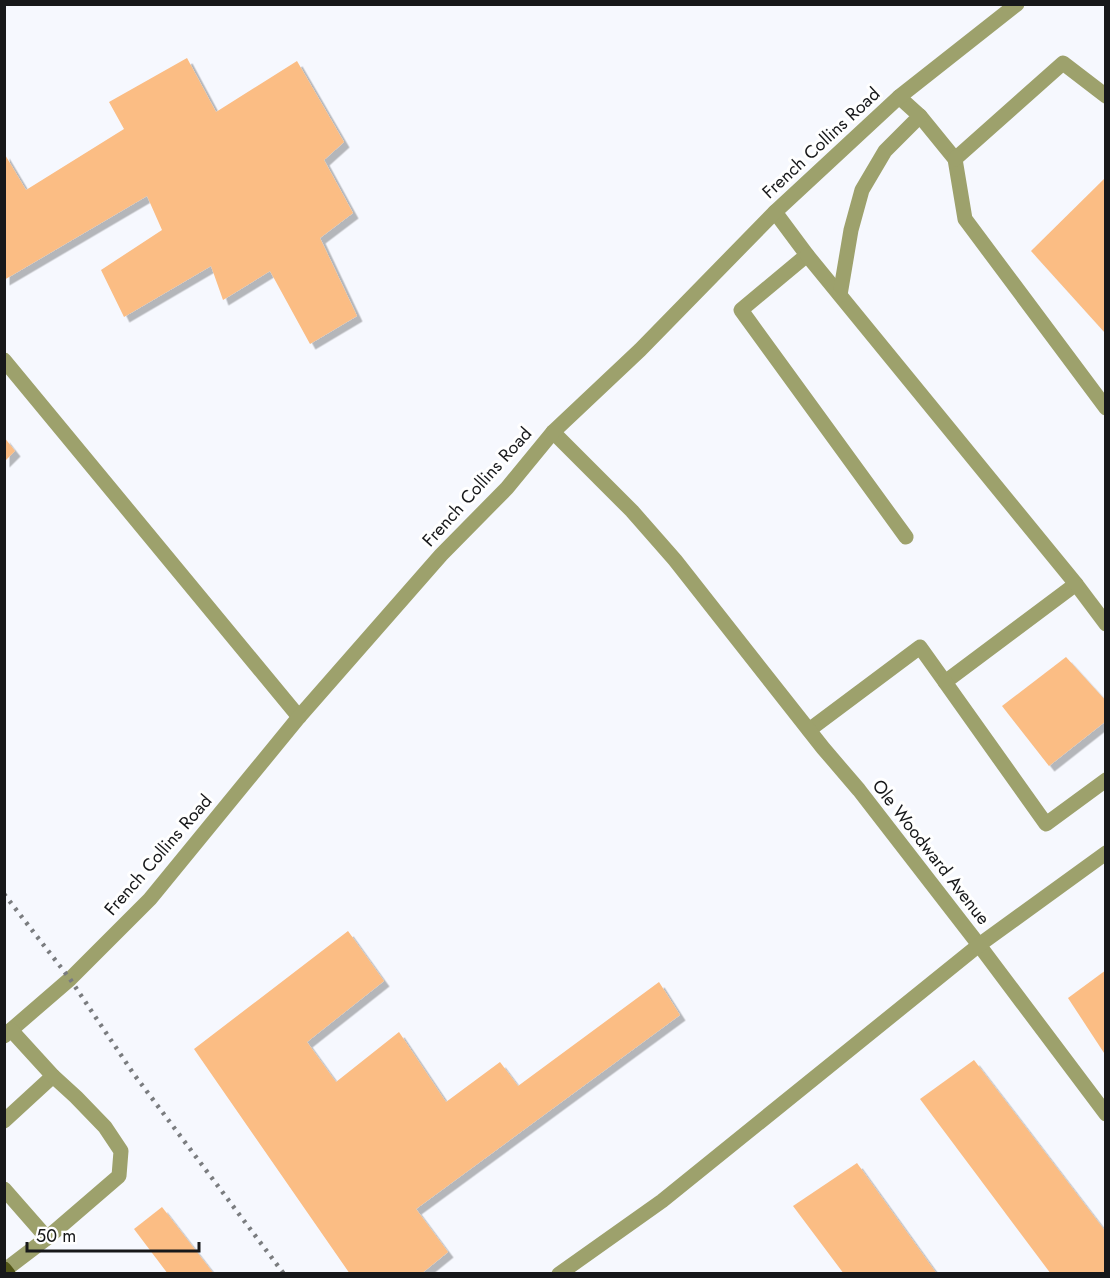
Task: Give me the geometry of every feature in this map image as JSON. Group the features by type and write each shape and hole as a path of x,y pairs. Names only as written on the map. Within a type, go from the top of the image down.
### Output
{"main road":[{"path":"5,1269 8,1274"}],"street":[{"name":"French Collins Road","path":"8,1033 70,979 150,899 299,717 441,555 507,488 553,432 640,350 775,212 899,97 1017,4"},
{"path":"955,159 1063,63 1106,96"},
{"path":"899,97 920,116 955,159 965,219 1106,408"},
{"path":"840,295 850,230 862,190 885,151 920,116"},
{"path":"775,212 807,255 1076,584 1106,624"},
{"path":"807,255 741,310 906,537"},
{"path":"4,360 299,717"},
{"name":"Ole Woodward Avenue","path":"553,432 632,511 675,560 808,730 859,790 979,945 662,1201 559,1274"},
{"path":"945,682 1076,584"},
{"path":"808,730 920,647 1046,824 1106,780"},
{"path":"1106,853 979,945 1106,1114"},
{"path":"5,1269 47,1238 119,1176 121,1151 105,1127 8,1033"},
{"path":"4,1121 53,1076"},
{"path":"4,1189 47,1238"}],"building":[{"path":"187,58 216,112 297,61 344,142 324,160 353,213 320,238 357,316 310,344 270,271 223,300 211,266 124,317 101,270 162,230 147,196 4,280 4,153 26,190 124,129 109,102"},
{"path":"1106,177 1106,334 1031,251"},
{"path":"4,437 15,451 4,462"},
{"path":"1066,657 1106,701 1106,721 1049,766 1002,706"},
{"path":"348,931 384,981 307,1042 336,1082 399,1032 446,1102 500,1062 518,1086 659,982 680,1015 416,1209 448,1252 421,1274 350,1274 194,1049"},
{"path":"1106,970 1106,1056 1068,998"},
{"path":"974,1060 1106,1232 1106,1274 1051,1274 920,1099"},
{"path":"857,1163 937,1274 844,1274 793,1206"},
{"path":"162,1207 214,1274 168,1274 134,1229"}],"railway":[{"path":"4,894 70,979 133,1073 284,1274"}]}
